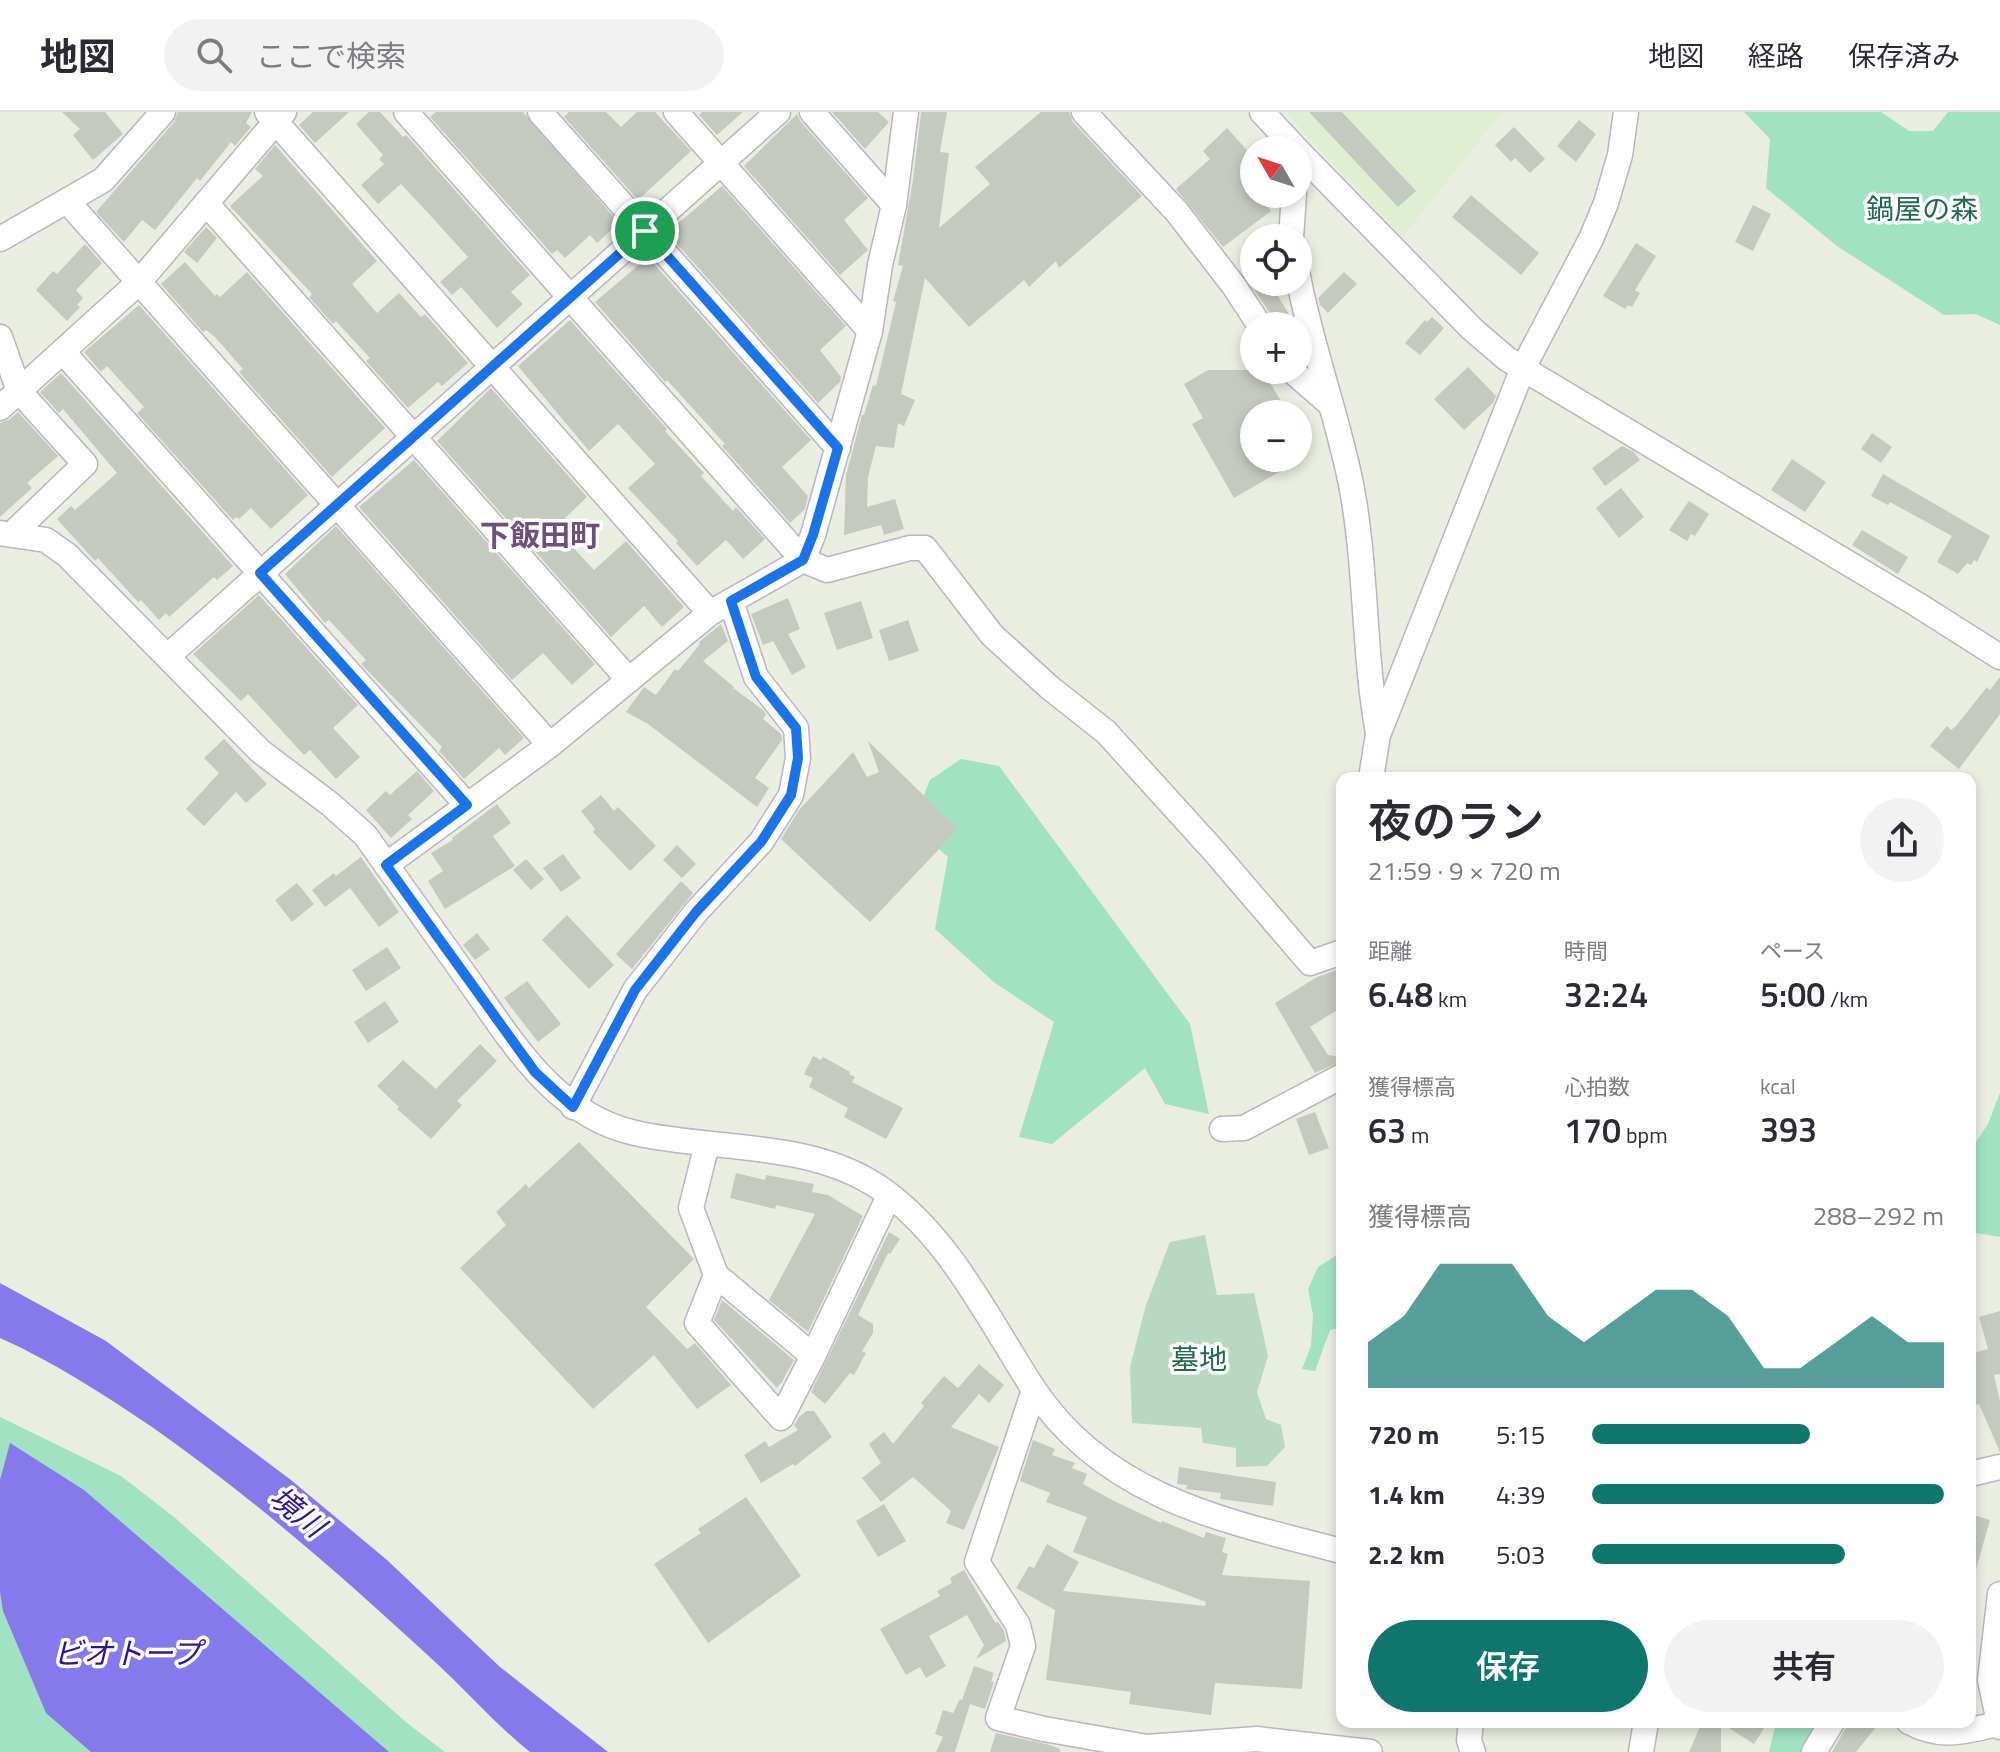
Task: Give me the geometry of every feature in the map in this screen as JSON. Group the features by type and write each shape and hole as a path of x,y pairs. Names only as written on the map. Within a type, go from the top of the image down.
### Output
{"street":[{"path":"0,239 103,180 163,112"},
{"path":"406,112 803,560 827,570 910,548 925,548 992,635 1049,687 1106,732 1310,963 1336,954"},
{"path":"540,112 838,448"},
{"path":"676,112 870,331"},
{"path":"168,656 778,112"},
{"path":"812,112 894,205"},
{"path":"386,865 550,745 710,613 803,560 813,535 870,331 880,265 894,205 906,112"},
{"path":"1084,112 1177,212 1251,312"},
{"path":"1262,112 1281,136"},
{"path":"1372,772 1378,735 1523,368 1591,239 1606,203 1620,155 1626,112"},
{"path":"0,408 139,282 275,115 710,613"},
{"path":"1312,171 1472,329 1507,359 2000,657"},
{"path":"67,201 550,745"},
{"path":"206,203 629,680"},
{"path":"1302,296 1351,483 1378,735"},
{"path":"0,337 19,391 85,464 6,534"},
{"path":"63,352 467,805"},
{"path":"1307,384 1330,404"},
{"path":"6,534 46,540 67,555 260,751 365,835 535,1072 573,1107 595,1120 631,1132 670,1140 768,1150 818,1161 856,1175 905,1209 953,1263 1054,1417 1074,1437 1135,1485 1190,1509 1336,1549"},
{"path":"573,1107 635,990 696,912 761,842 791,795 798,758 796,728 756,677 731,601"},
{"path":"1222,1129 1244,1128 1336,1079"},
{"path":"707,1144 691,1208 716,1275 813,1356"},
{"path":"716,1275 697,1323 781,1418 889,1196"},
{"path":"1034,1390 977,1562 1018,1625 1023,1646 998,1718 1147,1747 1257,1739 1370,1752"},
{"path":"1976,1473 2000,1467"},
{"path":"1922,1728 1933,1733 1949,1734 1999,1726 1990,1680 2000,1594"},
{"path":"1468,1751 1470,1728"},
{"path":"1641,1752 1645,1728"},
{"path":"1814,1752 1828,1728"}],"shaded area":[{"path":"1285,112 1502,112 1402,238 1312,141 1312,136 1307,136"}],"green space":[{"name":"鍋屋の森","path":"1744,112 1881,112 1909,131 1933,131 1948,112 2000,112 2000,325 1976,314 1944,315 1837,246 1766,188 1770,139"},
{"path":"961,759 999,766 1190,1024 1209,1114 1165,1104 1145,1068 1052,1144 1019,1137 1054,1022 995,983 935,929 948,857 912,824 930,780"},
{"path":"2000,1093 2000,1237 1976,1233 1976,1142 1988,1124"},
{"name":"墓地","path":"1205,1235 1217,1295 1254,1293 1268,1356 1257,1392 1266,1419 1281,1425 1285,1447 1267,1466 1236,1467 1236,1448 1203,1443 1201,1428 1132,1423 1130,1367 1146,1305 1170,1242"},
{"path":"1336,1256 1336,1328 1330,1330 1315,1371 1302,1369 1311,1346 1313,1315 1308,1289 1318,1267"},
{"name":"ビオトープ","path":"0,1417 121,1476 174,1517 407,1723 445,1752 0,1752"},
{"path":"1775,1728 1817,1728 1801,1752 1769,1752"}],"water":[{"name":"境川","path":"0,1283 106,1341 291,1480 387,1560 500,1667 608,1752 530,1752 365,1598 225,1481 97,1391 40,1357 0,1338"},
{"name":"ビオトープ","path":"10,1443 84,1490 389,1752 91,1752 46,1713 3,1611 0,1592 0,1480"}],"building":[{"path":"62,112 105,112 123,134 93,160 73,135 80,129"},
{"path":"178,112 252,112 246,123 251,127 235,146 231,142 200,181 197,178 155,230 142,220 124,242 96,212 174,122"},
{"path":"313,112 349,112 315,143 299,125"},
{"path":"369,112 380,112 403,137 408,137 530,275 511,292 523,304 497,328 461,287 452,295 440,282 468,257 401,184 378,204 361,185 384,164 379,159 383,155 356,124"},
{"path":"436,112 523,112 619,223 597,243 590,235 565,258 557,250 552,254 430,117"},
{"path":"569,112 606,112 621,127 637,112 655,112 691,151 638,200 564,117"},
{"path":"702,112 743,112 717,135 699,115"},
{"path":"832,112 878,112 889,122 865,149"},
{"path":"921,112 947,112 940,152 949,153 939,228 990,184 975,167 1041,112 1069,112 1073,122 1142,196 1059,268 1056,261 1029,287 1024,280 969,327 925,278 901,394 915,400 904,426 898,423 894,448 876,446 868,477 867,507 895,499 904,529 884,535 881,525 844,535 846,475 862,415 873,385 876,386 903,266 898,265"},
{"path":"1309,112 1342,112 1416,191 1398,207"},
{"path":"797,114 868,198 844,220 868,250 840,275 744,166"},
{"path":"1579,120 1596,134 1576,162 1557,146"},
{"path":"1514,127 1545,159 1530,173 1515,158 1511,162 1495,145"},
{"path":"1227,128 1240,142 1240,208 1269,208 1271,211 1254,224 1240,224 1240,234 1223,247 1176,189 1210,159 1203,151"},
{"path":"275,145 377,261 352,284 377,313 399,293 421,317 425,314 468,363 442,386 438,382 408,408 366,361 370,358 336,321 333,324 309,297 312,294 230,206 263,176 255,169"},
{"path":"722,186 846,326 820,350 841,377 840,382 818,403 670,236 669,231"},
{"path":"1471,195 1539,253 1521,275 1452,217"},
{"path":"1753,205 1771,214 1753,251 1735,242"},
{"path":"206,227 217,238 197,263 184,252"},
{"path":"1636,243 1656,256 1635,290 1640,293 1632,307 1628,305 1625,309 1603,296"},
{"path":"85,244 102,263 76,290 83,298 77,305 80,307 67,321 36,290 53,271 57,274"},
{"path":"648,257 811,440 782,467 808,496 805,509 790,523 722,446 725,444 595,302"},
{"path":"185,262 215,296 220,297 247,272 385,428 332,477 239,372 243,369 215,337 206,330 203,332 161,284"},
{"path":"1344,272 1357,284 1328,313 1318,298"},
{"path":"1258,296 1278,296 1288,312 1269,312"},
{"path":"139,305 308,495 271,529 251,508 239,519 236,517 233,520 137,413 144,407 107,366 101,372 84,352"},
{"path":"1432,317 1444,328 1420,355 1405,343 1425,320 1427,322"},
{"path":"570,320 704,473 701,476 733,511 736,507 765,539 743,559 726,540 697,566 628,488 655,464 618,424 589,451 518,366"},
{"path":"1468,367 1496,396 1493,403 1464,430 1434,399"},
{"path":"1208,370 1240,370 1240,384 1271,384 1280,400 1240,400 1240,472 1279,472 1234,498 1192,424 1203,418 1184,384"},
{"path":"61,373 233,566 217,580 214,577 169,617 166,613 159,620 141,600 138,602 57,519 71,506 75,510 117,473 63,409 59,413 40,392"},
{"path":"491,388 587,497 555,528 594,570 626,541 684,607 662,627 644,606 611,637 437,441"},
{"path":"18,412 58,456 27,483 32,488 0,517 0,423"},
{"path":"1872,433 1892,447 1881,463 1861,449"},
{"path":"1622,446 1634,452 1640,460 1605,486 1592,468"},
{"path":"1792,459 1826,482 1805,512 1771,490"},
{"path":"414,460 595,664 572,685 543,653 512,680 359,507"},
{"path":"1883,474 1990,536 1977,562 1967,563 1958,574 1937,562 1952,536 1890,502 1888,505 1871,496"},
{"path":"1621,488 1644,517 1619,538 1596,508"},
{"path":"1689,501 1709,514 1695,536 1691,534 1687,541 1669,530"},
{"path":"336,526 524,738 505,755 499,748 464,779 439,751 442,747 361,664 366,660 329,620 325,623 285,574"},
{"path":"1862,530 1908,557 1898,574 1852,545"},
{"path":"259,595 358,705 333,728 360,757 336,779 310,750 304,755 248,694 241,701 193,654"},
{"path":"788,598 800,629 788,634 806,667 792,675 773,641 763,645 751,614"},
{"path":"861,601 873,638 837,650 824,613"},
{"path":"908,620 919,651 889,661 879,630"},
{"path":"721,624 728,641 703,661 763,710 766,714 763,719 781,734 782,740 755,778 769,788 757,807 648,724 626,712 644,687 656,695 699,642"},
{"path":"2000,677 2000,714 1959,769 1930,746 1947,726 1951,730 1956,726 1987,687 1990,690"},
{"path":"224,739 267,784 246,803 236,792 204,826 186,809 219,773 204,758"},
{"path":"868,741 958,829 870,922 781,839 799,810 853,752 867,777 879,772"},
{"path":"417,771 434,791 408,815 412,819 391,838 366,810 386,791 390,795"},
{"path":"601,795 614,811 618,807 656,846 630,871 593,832 595,829 581,811"},
{"path":"497,804 511,823 493,836 515,866 445,909 428,881 443,871 431,853 453,840"},
{"path":"677,845 696,864 682,878 663,860"},
{"path":"563,854 581,878 561,892 543,868"},
{"path":"361,857 399,912 379,927 350,888 325,907 312,890"},
{"path":"526,859 544,879 531,890 513,870"},
{"path":"681,881 693,893 632,969 616,954"},
{"path":"297,883 314,904 292,922 275,900"},
{"path":"567,915 614,965 589,989 542,940"},
{"path":"477,933 490,949 475,960 463,945"},
{"path":"387,947 401,968 366,991 352,970"},
{"path":"1336,970 1336,1011 1310,1027 1328,1055 1336,1056 1336,1064 1315,1073 1275,1003 1317,977"},
{"path":"527,981 561,1024 538,1042 504,998"},
{"path":"385,1001 399,1022 368,1043 354,1022"},
{"path":"480,1044 497,1061 457,1101 462,1105 431,1139 397,1109 399,1107 377,1086 403,1060 436,1089"},
{"path":"813,1056 821,1060 823,1057 850,1072 855,1077 852,1082 903,1108 886,1139 844,1117 848,1108 809,1087 813,1078 804,1074"},
{"path":"1315,1112 1329,1148 1309,1155 1296,1119"},
{"path":"579,1142 694,1259 646,1307 687,1349 695,1343 731,1385 697,1409 654,1355 593,1409 460,1268 506,1225 496,1212 526,1184 529,1188"},
{"path":"736,1173 765,1180 766,1175 814,1184 812,1192 828,1195 863,1216 808,1332 769,1300 815,1214 776,1205 775,1209 730,1198"},
{"path":"889,1232 900,1239 888,1253 858,1315 873,1324 873,1333 862,1351 866,1353 854,1375 850,1373 825,1404 811,1392"},
{"path":"722,1300 794,1360 777,1388 714,1320"},
{"path":"2000,1311 2000,1374 1994,1375 1990,1358 2000,1401 2000,1452 1979,1404 1976,1405 1976,1352 1988,1349 1979,1317"},
{"path":"979,1364 1004,1385 989,1403 979,1394 951,1427 999,1447 964,1530 946,1523 951,1511 913,1477 881,1502 862,1478 881,1463 869,1444 884,1432 893,1444 944,1376 958,1388"},
{"path":"807,1411 814,1411 832,1437 795,1466 793,1464 761,1483 744,1455 765,1441 769,1447 798,1430 794,1425"},
{"path":"1033,1440 1055,1449 1052,1455 1075,1463 1072,1468 1087,1474 1083,1484 1114,1501 1161,1523 1204,1538 1206,1532 1226,1538 1222,1552 1228,1554 1222,1575 1310,1581 1302,1689 1215,1683 1211,1715 1129,1704 1131,1692 1046,1680 1055,1610 1016,1588 1029,1566 1034,1568 1047,1544 1079,1562 1063,1591 1205,1606 1206,1602 1073,1552 1087,1517 1046,1502 1050,1493 1020,1481"},
{"path":"1179,1467 1276,1482 1273,1506 1220,1499 1221,1493 1186,1489 1187,1485 1177,1484"},
{"path":"746,1497 801,1576 708,1643 654,1564 701,1533 698,1529"},
{"path":"884,1504 906,1541 878,1557 856,1521"},
{"path":"1976,1516 1990,1520 1976,1569"},
{"path":"964,1570 996,1624 997,1621 1004,1631 1006,1641 976,1659 984,1645 967,1615 929,1636 946,1666 926,1678 920,1667 906,1675 880,1629 940,1596 937,1591 952,1583 950,1578"},
{"path":"974,1666 994,1673 985,1709 970,1704 955,1752 936,1752 943,1737 935,1734 943,1710 953,1713 962,1700"},
{"path":"1699,1728 1721,1728 1721,1752 1689,1752"},
{"path":"1729,1728 1764,1728 1754,1744"},
{"path":"1846,1728 1875,1728 1856,1752 1832,1752"},
{"path":"996,1733 1050,1745 1060,1749 1060,1752 990,1752"}],"district":[{"name":"下飯田町","path":"540,536"}],"route":[{"path":"645,231 838,448 803,560 731,601 756,677 796,728 798,758 791,795 761,842 696,912 635,990 573,1107 535,1072 386,865 467,805 260,573 645,231"}]}
